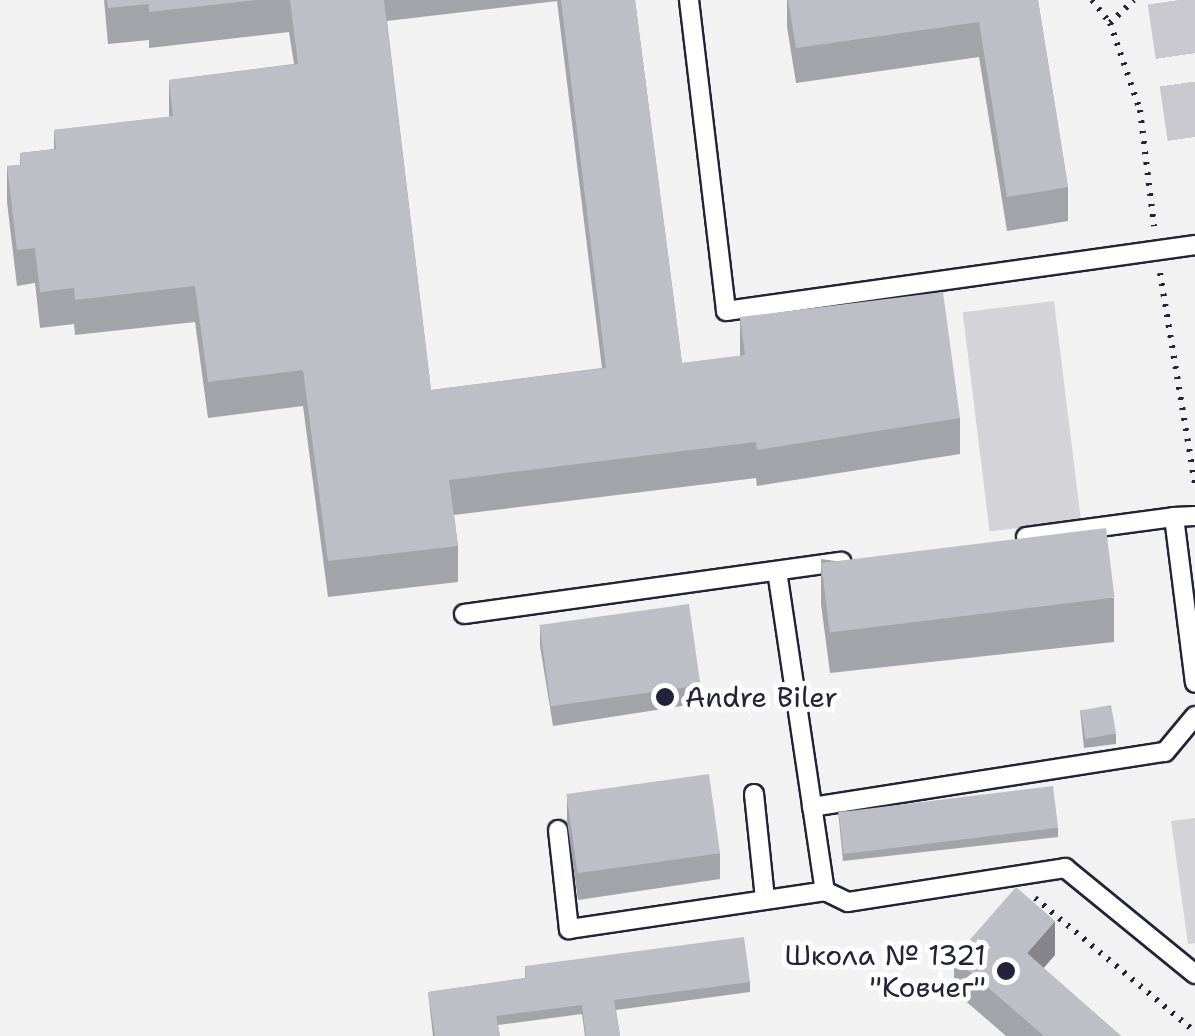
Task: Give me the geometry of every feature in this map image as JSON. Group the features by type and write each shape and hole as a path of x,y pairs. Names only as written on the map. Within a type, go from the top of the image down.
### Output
{"lane":[{"path":"689,0 726,311 1195,245"},
{"path":"1004,540 1195,516"},
{"path":"1174,518 1195,682"},
{"path":"464,614 871,558"},
{"path":"777,571 824,891"},
{"path":"812,807 1165,752 1195,716"},
{"path":"754,794 766,898"},
{"path":"558,830 569,929 824,891 848,902 1065,868 1195,974"}],"path":[{"path":"1110,22 1134,0"},
{"path":"1190,440 1195,429"},
{"path":"1010,877 1195,1032"}],"shaded area":[{"path":"1054,301 1081,520 990,532 963,312"},
{"path":"1195,818 1195,943 1188,944 1171,821"}],"building":[{"path":"107,0 257,0 149,12 149,4 108,8"},
{"path":"290,0 384,0 431,390 606,368 561,0 635,0 682,363 745,355 740,317 943,292 960,418 757,450 756,442 449,480 458,546 328,561 303,370 208,382 195,286 75,300 74,288 40,292 35,248 17,250 7,166 21,165 20,153 56,149 54,130 173,116 169,80 298,64"},
{"path":"788,0 1038,0 1068,187 1007,197 979,22 796,48"},
{"path":"1106,528 1115,597 830,632 821,563"},
{"path":"689,604 700,685 551,706 539,625"},
{"path":"1111,705 1116,734 1086,739 1080,710"},
{"path":"709,774 720,853 578,873 566,794"},
{"path":"1053,786 1058,828 844,854 839,812"},
{"path":"1016,887 1055,921 1027,953 1121,1036 1044,1036 954,958"},
{"path":"744,937 750,982 614,1000 620,1036 586,1036 582,1005 496,1016 500,1036 435,1036 428,992 526,978 525,966"}],"tunnel":[{"path":"1175,0 1195,137"}],"place":[{"name":"Andre Biler","path":"665,697"},
{"name":"Школа № 1321 \"Ковчег\"","path":"1006,971"}]}
